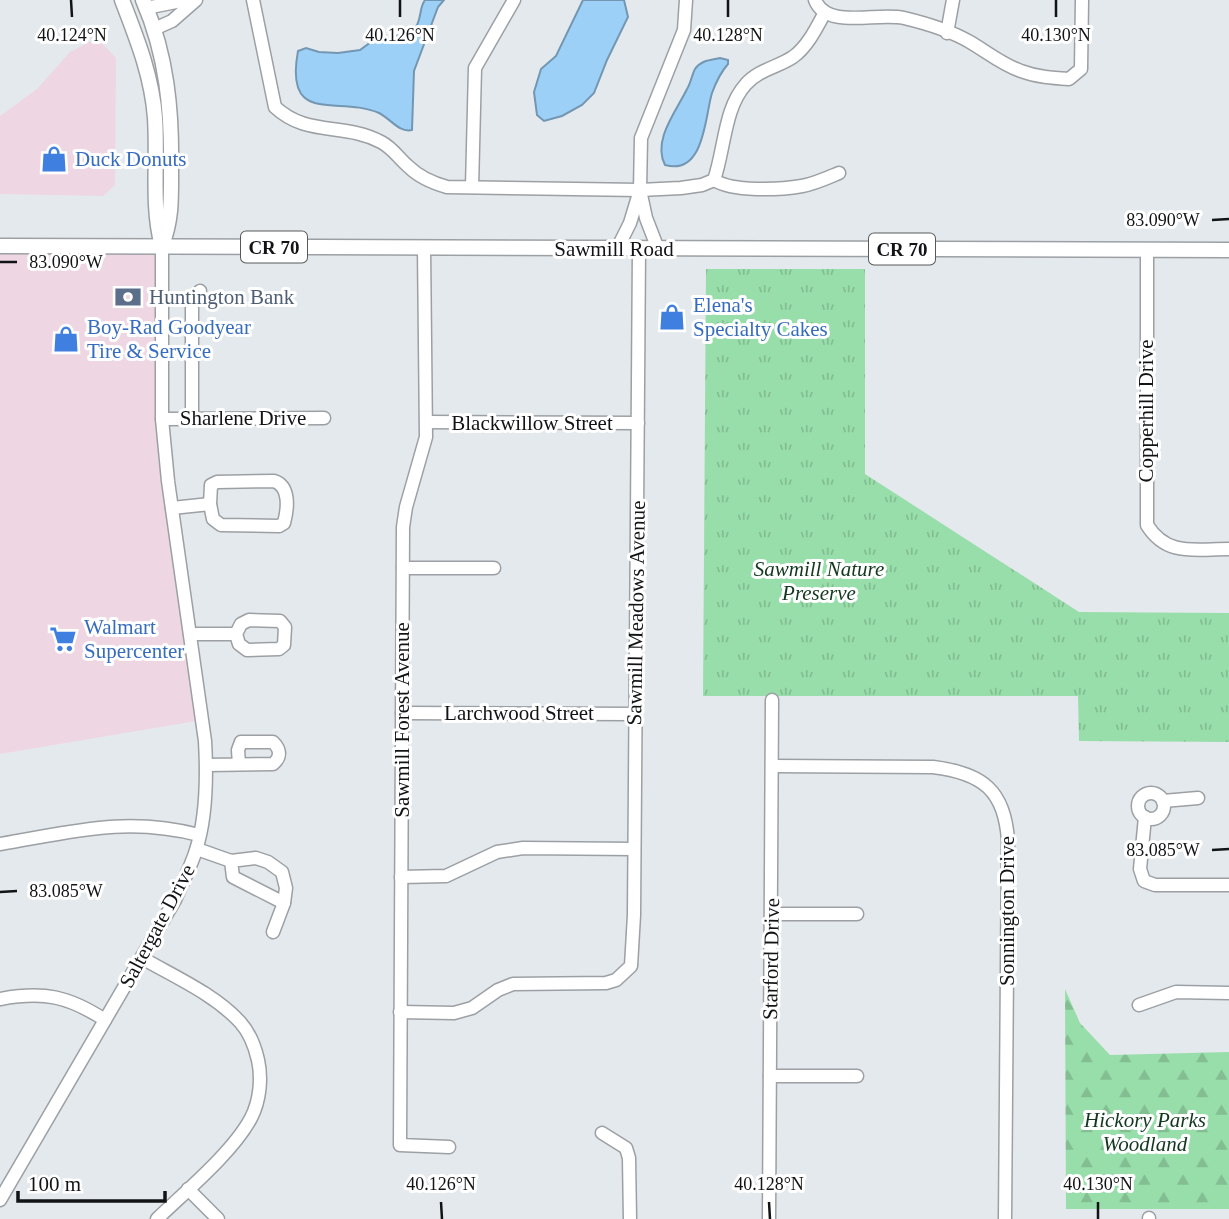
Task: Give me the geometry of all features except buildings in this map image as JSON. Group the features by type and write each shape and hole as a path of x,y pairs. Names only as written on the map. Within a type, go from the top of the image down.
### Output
{"main road":[{"path":"122,0 143,53 151,87 155,120 156,222 162,246"},
{"path":"144,4 155,29 170,96 170,223 162,246"},
{"name":"Sawmill Road","path":"0,246 1229,250"}],"street":[{"path":"144,4 186,0"},
{"path":"155,29 172,21 196,0"},
{"path":"253,0 275,107 287,118 304,126 356,132 388,147 409,168 430,182 447,187 640,190 681,188 714,180"},
{"path":"472,187 475,68 514,0"},
{"path":"657,249 640,190 641,138 684,30 686,0"},
{"path":"815,0 824,14 836,18 902,18 968,41 1020,71 1069,79 1081,69 1082,0"},
{"path":"947,33 953,0"},
{"path":"714,180 724,148 729,113 740,91 760,73 795,56 812,37 824,14"},
{"path":"714,180 723,186 773,188 803,186 839,173"},
{"path":"617,249 630,223 640,190"},
{"name":"Saltergate Drive","path":"0,1200 175,900 197,849 207,765 162,419 162,246"},
{"name":"Sawmill Forest Avenue","path":"424,248 426,437 403,527 400,1145 449,1147"},
{"name":"Sawmill Meadows Avenue","path":"400,1012 454,1013 472,1008 498,990 513,984 606,983 616,980 631,966 639,249"},
{"name":"Copperhill Drive","path":"1147,250 1147,525 1156,538 1169,547 1229,549"},
{"path":"192,418 192,303 200,291"},
{"name":"Sharlene Drive","path":"162,419 324,418"},
{"name":"Blackwillow Street","path":"427,422 638,423"},
{"path":"274,481 282,483 285,488 286,514 284,523 279,526 221,525 214,519 210,504 209,490 211,485 217,482 274,481"},
{"path":"172,508 210,504"},
{"path":"403,568 494,568"},
{"path":"190,634 236,634"},
{"name":"Starford Drive","path":"769,1219 772,700"},
{"name":"Larchwood Street","path":"402,713 635,714"},
{"path":"207,765 239,764"},
{"name":"Sonnington Drive","path":"772,766 953,769 973,775 985,784 1002,807 1007,821 1008,841 1005,1219"},
{"path":"1163,801 1164,809 1160,816 1152,819 1141,814 1139,806 1145,796 1153,794 1163,801 1198,798"},
{"path":"1145,817 1140,869 1144,881 1155,884 1229,885"},
{"path":"0,844 116,825 149,825 199,835"},
{"path":"401,877 446,876 497,852 523,848 634,849"},
{"path":"197,849 231,861 256,858 268,862 282,872 286,888 284,903 273,932"},
{"path":"231,861 233,877 284,903"},
{"path":"772,914 857,914"},
{"path":"142,958 219,1003 241,1023 252,1042 259,1066 257,1101 251,1118 232,1145 157,1219"},
{"path":"1139,1004 1176,992 1229,993"},
{"path":"0,999 22,995 59,997 106,1020"},
{"path":"770,1076 857,1076"},
{"path":"602,1133 626,1148 629,1158 630,1219"},
{"path":"188,1189 218,1219"}],"shaded area":[{"path":"97,38 116,58 115,185 103,196 0,194 0,116 37,89 70,52"},
{"path":"0,246 162,246 162,419 202,720 0,754"}],"green space":[{"name":"Sawmill Nature Preserve","path":"706,269 865,269 865,474 1079,612 1229,613 1229,742 1079,741 1078,696 703,696"},
{"name":"Hickory Parks Woodland","path":"1065,989 1080,1023 1110,1055 1229,1052 1229,1209 1066,1209"}],"water":[{"path":"425,0 444,0 438,7 414,71 412,130 403,129 379,113 363,108 318,104 307,99 299,90 296,75 298,51 306,48 338,53 360,50 371,42 413,32"},
{"path":"583,0 624,0 628,17 594,93 582,105 562,116 544,121 537,115 534,92 541,69 556,56"},
{"path":"720,58 728,60 728,64 712,93 705,128 696,153 678,166 665,165 662,146 667,126 695,69 703,62"}],"place":[{"name":"Duck Donuts","path":"54,159"},
{"name":"Huntington Bank","path":"128,297"},
{"name":"Elena's Specialty Cakes","path":"672,317"},
{"name":"Boy-Rad Goodyear Tire & Service","path":"66,339"},
{"name":"Walmart Supercenter","path":"63,639"}]}
